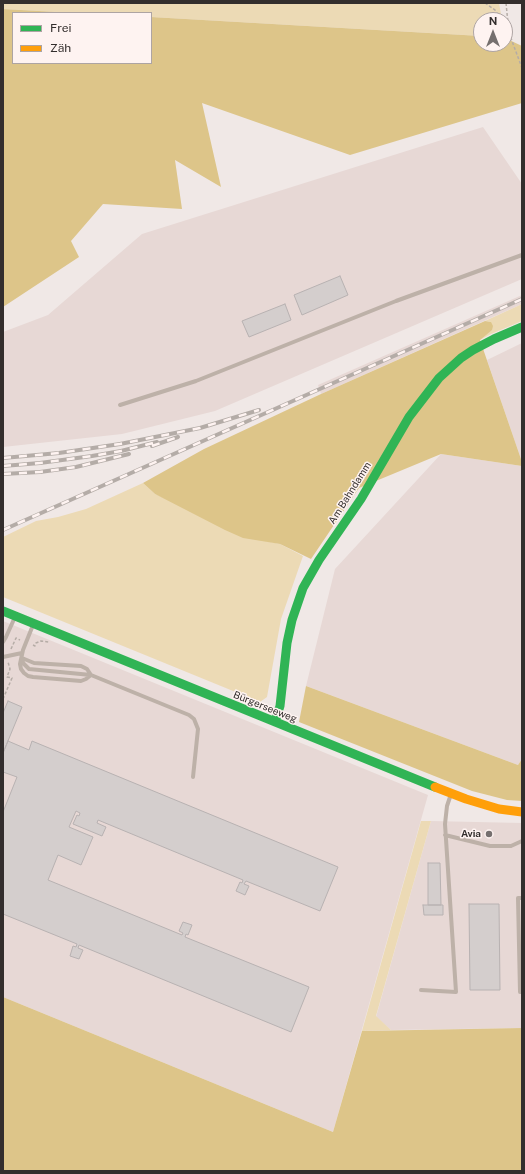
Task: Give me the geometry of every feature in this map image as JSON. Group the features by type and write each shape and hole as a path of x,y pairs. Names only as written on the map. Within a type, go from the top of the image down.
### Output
{"street":[{"name":"Am Bahndamm","path":"274,722 280,706 287,643 292,620 303,588 319,560 361,498 409,416 439,378 461,358 472,350 522,327"},
{"name":"Bürgerseeweg","path":"3,611 451,794 482,805 522,812"}],"lane":[{"path":"120,405 196,381 396,301 522,255"},
{"path":"3,642 15,616"},
{"path":"34,624 20,664 21,669 28,676 81,681 91,675"},
{"path":"22,656 25,666 29,669 91,675 189,715 197,724 198,737 193,777"},
{"path":"3,657 22,656 34,664 81,666 91,675"},
{"path":"421,990 456,992 445,835 447,806 451,794"},
{"path":"445,835 490,846 511,846 522,841"},
{"path":"522,898 518,898 520,992 522,992"}],"path":[{"path":"485,3 496,12"},
{"path":"513,44 522,68"}],"shaded area":[{"path":"3,3 499,3 501,12 473,12 473,36 152,17 152,12 57,12 3,9"},
{"path":"3,9 57,12 12,12 12,64 152,64 152,17 473,36 473,52 513,52 513,42 522,46 522,103 350,155 202,103 221,187 175,160 182,209 103,204 71,241 79,257 3,307"},
{"path":"483,127 522,184 522,279 215,411 122,434 3,447 3,332 48,315 142,234"},
{"path":"522,295 522,304 321,394 318,385"},
{"path":"522,304 522,321 480,340 491,322 485,321"},
{"path":"485,321 491,322 493,326 492,330 480,340 522,462 522,466 441,454 359,488 311,559 280,544 243,538 225,530 155,494 143,483 204,449 321,394"},
{"path":"522,343 522,462 487,360"},
{"path":"441,454 522,466 522,759 518,765 306,686 335,569"},
{"path":"143,483 155,494 266,541 280,544 303,556 281,619 267,697 260,702 3,597 3,537 36,521 58,517 86,509"},
{"path":"3,621 428,795 333,1132 3,997"},
{"path":"306,686 518,765 522,759 522,801 507,800 472,791 299,722"},
{"path":"421,821 431,821 376,1016 391,1030 362,1031"},
{"path":"431,821 522,823 522,1028 391,1030 376,1017"},
{"path":"3,997 333,1132 362,1031 522,1028 522,1171 3,1171"}],"building":[{"path":"340,276 348,295 302,315 294,295"},
{"path":"285,304 291,320 249,337 242,321"},
{"path":"8,701 22,707 3,753 3,713"},
{"path":"8,741 29,750 32,741 338,867 320,911 246,881 244,884 249,886 245,895 236,891 240,882 242,883 243,880 98,820 97,823 106,827 102,836 73,824 77,815 79,816 80,813 76,811 69,827 93,837 81,865 58,855 48,880 182,935 183,933 179,931 183,922 192,925 188,935 186,934 185,937 309,987 291,1032 79,945 78,948 83,950 79,959 70,956 73,946 76,947 77,944 3,914 3,812 17,777 3,772 3,753"},
{"path":"428,863 440,863 441,905 428,905"},
{"path":"469,904 499,904 500,990 470,990"},
{"path":"423,905 443,905 443,915 424,915"}],"railway":[{"path":"3,530 522,299"},
{"path":"3,458 59,453 120,444 200,428 259,410"},
{"path":"152,446 178,437"},
{"path":"3,466 92,456 121,451 157,442"},
{"path":"3,474 40,472 76,467 129,454"}],"traffic: fast":[{"path":"275,722 280,706 287,643 292,620 303,588 319,560 361,499 409,417 439,378 461,358 473,350 522,327"},
{"path":"3,611 435,787"}],"traffic: slow":[{"path":"435,787 466,799 499,809 522,812"}],"place":[{"name":"Avia","path":"489,834"}]}
